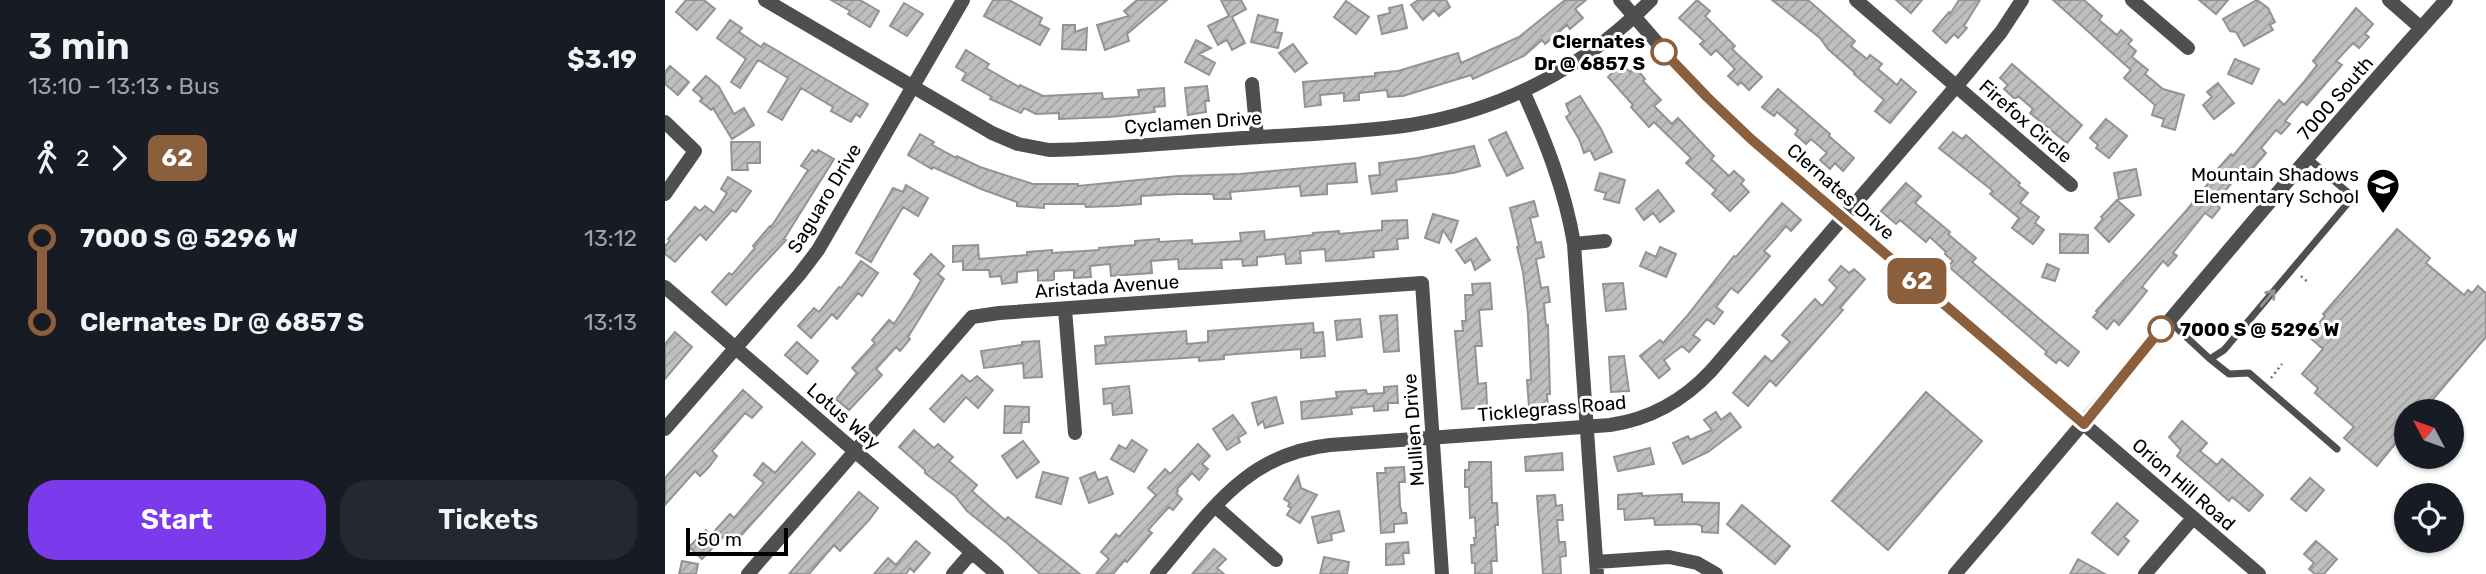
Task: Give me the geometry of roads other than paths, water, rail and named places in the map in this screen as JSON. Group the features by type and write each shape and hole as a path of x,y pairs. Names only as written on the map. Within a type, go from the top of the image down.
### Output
{"street":[{"name":"Cyclamen Drive","path":"765,0 992,133 1033,148 1063,150 1408,125 1478,108 1523,91 1570,66 1635,16 1651,0"},
{"name":"Saguaro Drive","path":"665,429 800,275 818,250 963,0"},
{"name":"Clernates Drive","path":"1621,0 1685,75 1728,118 2084,424"},
{"name":"Firefox Circle","path":"1856,0 2071,186"},
{"name":"Ticklegrass Road","path":"1157,574 1249,473 1288,453 1330,444 1587,427 1640,419 1657,413 1686,395 1711,371 1956,86 2001,32 2022,0"},
{"path":"2132,0 2187,48"},
{"path":"2389,0 2421,28"},
{"name":"7000 South","path":"1955,574 2169,320 2446,0"},
{"path":"1252,84 1257,137"},
{"path":"1523,91 1556,169 1574,244 1596,568 1669,557 1697,563 1716,574"},
{"path":"665,122 695,151 665,194"},
{"path":"1574,244 1605,241"},
{"name":"Aristada Avenue","path":"748,574 972,317 1422,283"},
{"name":"Mullien Drive","path":"1422,283 1443,574"},
{"name":"Lotus Way","path":"665,287 997,574"},
{"path":"1065,309 1075,433"},
{"name":"Orion Hill Road","path":"2084,424 2259,574"},
{"path":"1216,507 1276,560"},
{"path":"2145,574 2193,517"},
{"path":"953,574 972,552"}],"lane":[{"path":"2210,359 2224,350 2353,197 2308,158"},
{"path":"2169,320 2229,374 2249,373 2337,449"}],"place":[{"name":"Clernates Dr @ 6857 S","path":"1664,52"},
{"name":"Mountain Shadows Elementary School","path":"2383,215"},
{"name":"7000 S @ 5296 W","path":"2161,329"}]}
